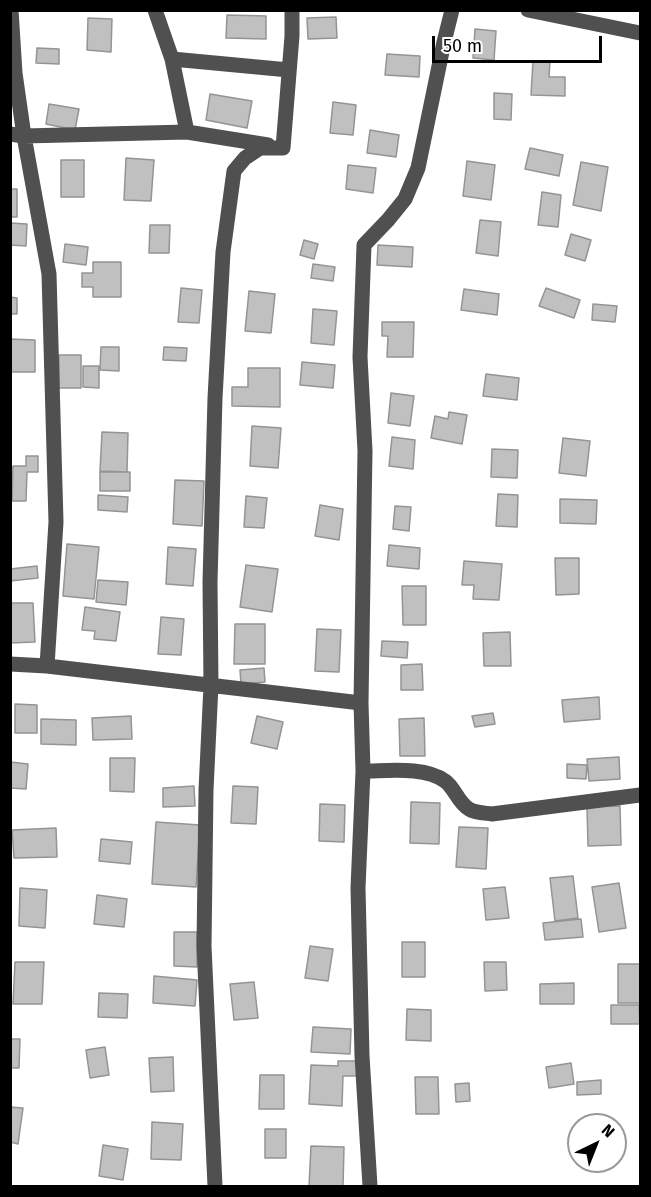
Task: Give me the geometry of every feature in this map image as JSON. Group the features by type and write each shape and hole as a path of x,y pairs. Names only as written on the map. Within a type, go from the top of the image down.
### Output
{"street":[{"path":"11,10 17,135 49,274 56,522 47,666"},
{"path":"155,10 172,59 187,132"},
{"path":"283,148 292,10"},
{"path":"370,1186 362,1056 358,888 363,771 361,703 365,451 360,357 364,245 405,199 418,168 444,42 453,10"},
{"path":"528,10 640,33"},
{"path":"172,59 289,70"},
{"path":"17,135 187,132 283,148"},
{"path":"214,1186 204,946 206,790 211,685 210,559 215,398 223,252 234,171 245,158 260,148 283,148"},
{"path":"10,664 47,666 361,703"},
{"path":"363,771 422,772 444,780 470,810 492,814 640,795"}],"building":[{"path":"227,15 266,16 266,39 226,38"},
{"path":"336,17 337,38 308,39 307,18"},
{"path":"88,18 112,19 111,52 87,50"},
{"path":"475,29 496,31 494,60 473,58"},
{"path":"37,48 59,49 59,64 36,63"},
{"path":"387,54 420,56 419,77 385,75"},
{"path":"533,61 550,61 549,77 565,77 565,96 531,95"},
{"path":"494,93 512,94 511,120 494,119"},
{"path":"210,94 252,101 247,128 206,120"},
{"path":"333,102 356,105 353,135 330,133"},
{"path":"49,104 79,109 75,130 46,124"},
{"path":"370,130 399,135 396,157 367,153"},
{"path":"530,148 563,155 559,176 525,169"},
{"path":"126,158 154,160 151,201 124,200"},
{"path":"61,160 84,160 84,197 61,197"},
{"path":"467,161 495,165 491,200 463,196"},
{"path":"581,162 608,167 601,211 573,205"},
{"path":"348,165 376,168 373,193 346,189"},
{"path":"10,189 17,189 17,217 10,217"},
{"path":"542,192 561,195 558,227 538,225"},
{"path":"480,220 501,222 498,256 476,253"},
{"path":"10,223 27,224 26,246 10,245"},
{"path":"150,225 170,225 169,253 149,253"},
{"path":"571,234 591,240 585,261 565,255"},
{"path":"304,240 318,244 314,259 300,255"},
{"path":"65,244 88,247 86,265 63,262"},
{"path":"378,245 413,247 412,267 377,265"},
{"path":"93,262 121,262 121,297 93,297 93,287 82,287 82,273 93,273"},
{"path":"313,264 335,267 333,281 311,278"},
{"path":"181,288 202,290 199,323 178,322"},
{"path":"546,288 580,300 574,318 539,306"},
{"path":"464,289 499,294 497,315 461,310"},
{"path":"249,291 275,294 271,333 245,331"},
{"path":"10,297 17,298 17,314 10,314"},
{"path":"593,304 617,306 615,322 592,320"},
{"path":"313,309 337,311 334,345 311,343"},
{"path":"382,322 414,322 413,357 387,357 388,336 382,336"},
{"path":"10,339 35,340 35,372 10,372"},
{"path":"101,347 119,347 119,371 100,370"},
{"path":"164,347 187,348 186,361 163,360"},
{"path":"59,355 81,355 81,388 59,388"},
{"path":"302,362 335,365 333,388 300,385"},
{"path":"83,366 99,366 99,388 83,387"},
{"path":"248,368 280,368 280,407 232,406 232,387 248,387"},
{"path":"486,374 519,378 517,400 483,396"},
{"path":"391,393 414,396 410,426 388,423"},
{"path":"449,412 467,415 462,444 431,438 435,416 448,419"},
{"path":"252,426 281,428 278,468 250,466"},
{"path":"102,432 128,433 127,472 100,471"},
{"path":"392,437 415,440 413,469 389,466"},
{"path":"563,438 590,441 586,476 559,473"},
{"path":"492,449 518,450 517,478 491,477"},
{"path":"26,456 38,456 38,472 27,472 26,501 12,501 13,466 26,466"},
{"path":"100,472 130,472 130,491 100,491"},
{"path":"175,480 204,481 202,526 173,524"},
{"path":"498,494 518,495 517,527 496,526"},
{"path":"98,495 128,497 127,512 98,510"},
{"path":"246,496 267,498 264,528 244,527"},
{"path":"560,499 597,500 596,524 560,523"},
{"path":"320,505 343,509 339,540 315,536"},
{"path":"395,506 411,507 409,531 393,529"},
{"path":"67,544 99,547 94,599 63,596"},
{"path":"389,545 420,548 419,569 387,566"},
{"path":"168,547 196,549 193,586 166,584"},
{"path":"555,558 579,558 579,594 556,595"},
{"path":"464,561 502,564 499,600 473,599 474,585 462,585"},
{"path":"246,565 278,569 272,612 240,607"},
{"path":"37,566 38,578 10,581 10,569"},
{"path":"98,580 128,582 126,605 96,602"},
{"path":"402,586 426,586 426,625 403,625"},
{"path":"10,603 33,603 35,642 10,643"},
{"path":"85,607 120,612 116,641 94,639 95,631 82,630"},
{"path":"161,617 184,619 181,655 158,654"},
{"path":"235,624 265,624 265,664 234,664"},
{"path":"317,629 341,630 339,672 315,671"},
{"path":"510,632 511,666 484,666 483,633"},
{"path":"382,641 408,642 407,658 381,656"},
{"path":"422,664 423,690 401,690 401,665"},
{"path":"264,668 265,682 241,684 240,670"},
{"path":"599,697 600,719 564,722 562,700"},
{"path":"15,704 37,705 37,733 15,733"},
{"path":"493,713 495,724 475,727 472,716"},
{"path":"131,716 132,739 93,740 92,718"},
{"path":"257,716 283,722 277,749 251,743"},
{"path":"424,718 425,756 400,756 399,719"},
{"path":"41,719 76,720 76,745 41,744"},
{"path":"619,757 620,779 589,781 587,759"},
{"path":"110,758 135,758 134,792 110,791"},
{"path":"10,762 28,764 26,789 10,788"},
{"path":"567,764 587,765 586,779 567,778"},
{"path":"194,786 195,806 163,807 163,788"},
{"path":"233,786 258,787 256,824 231,823"},
{"path":"411,802 440,803 439,844 410,843"},
{"path":"320,804 345,805 344,842 319,841"},
{"path":"620,806 621,845 588,846 587,807"},
{"path":"156,822 200,825 196,887 152,884"},
{"path":"459,827 488,828 486,869 456,867"},
{"path":"56,828 57,857 14,858 12,830"},
{"path":"101,839 132,842 130,864 99,861"},
{"path":"573,876 578,918 555,921 550,878"},
{"path":"619,883 626,928 599,932 592,887"},
{"path":"505,887 509,918 486,920 483,889"},
{"path":"20,888 47,890 45,928 19,926"},
{"path":"97,895 127,899 124,927 94,924"},
{"path":"581,919 583,937 545,940 543,923"},
{"path":"174,932 197,932 197,967 174,966"},
{"path":"402,942 425,942 425,977 402,977"},
{"path":"310,946 333,949 328,981 305,978"},
{"path":"15,962 44,962 42,1004 13,1004"},
{"path":"484,962 506,962 507,990 485,991"},
{"path":"618,964 640,964 640,1003 618,1003"},
{"path":"154,976 197,980 195,1006 153,1003"},
{"path":"254,982 258,1018 234,1020 230,984"},
{"path":"574,983 574,1004 540,1004 540,984"},
{"path":"99,993 128,994 127,1018 98,1017"},
{"path":"611,1005 639,1005 640,1024 611,1024"},
{"path":"407,1009 431,1010 431,1041 406,1040"},
{"path":"313,1027 351,1029 350,1054 311,1052"},
{"path":"10,1039 20,1039 19,1068 10,1068"},
{"path":"105,1047 109,1075 90,1078 86,1050"},
{"path":"173,1057 174,1091 151,1092 149,1058"},
{"path":"338,1061 359,1061 359,1076 343,1076 342,1106 309,1104 311,1065 338,1066"},
{"path":"571,1063 574,1084 549,1088 546,1067"},
{"path":"260,1075 284,1075 284,1109 259,1109"},
{"path":"415,1077 438,1077 439,1114 416,1114"},
{"path":"601,1080 601,1094 577,1095 577,1082"},
{"path":"469,1083 470,1101 456,1102 455,1084"},
{"path":"10,1107 23,1108 18,1144 10,1142"},
{"path":"152,1122 183,1124 181,1160 151,1159"},
{"path":"265,1129 286,1129 286,1158 265,1158"},
{"path":"103,1145 128,1149 123,1180 99,1176"},
{"path":"311,1146 344,1147 343,1186 309,1186"}]}
